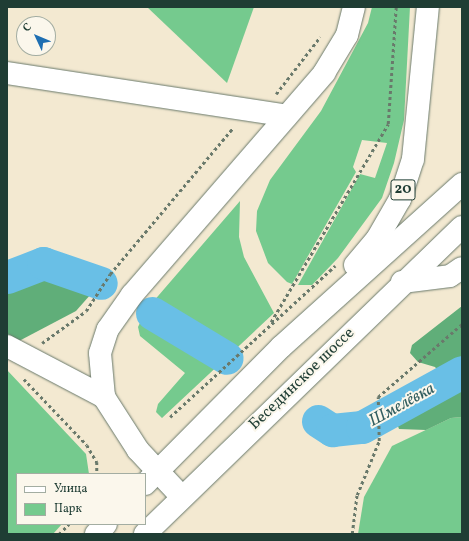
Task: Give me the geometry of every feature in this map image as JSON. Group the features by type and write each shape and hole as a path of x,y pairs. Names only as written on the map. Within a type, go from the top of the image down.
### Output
{"main road":[{"path":"181,496 151,478 104,396 100,353 108,329 132,295 324,73 346,35 354,7"},
{"name":"20","path":"292,336 377,239 400,199 413,159 428,7"},
{"path":"7,73 287,116"},
{"path":"151,478 292,336 462,184"},
{"name":"Бесединское шоссе","path":"144,534 181,496 402,282 462,227"},
{"path":"402,282 450,276 462,268"},
{"path":"15,349 104,396"},
{"path":"96,534 105,525"}],"path":[{"path":"268,325 288,299 338,203 388,124 396,7"},
{"path":"15,349 57,336 86,311 110,274 236,125 277,94 322,34"},
{"path":"170,417 268,325 336,264"},
{"path":"352,534 358,495 380,440 378,397 462,324"},
{"path":"22,377 92,453 97,473"},
{"path":"59,534 68,525"}],"green space":[{"path":"147,7 254,7 227,83"},
{"path":"372,7 410,7 404,120 394,163 382,198 338,258 312,285 298,285 360,174 375,178 387,143 362,140 353,167 356,172 292,284 287,282 268,263 256,231 257,211 270,180 321,111 368,23"},
{"path":"240,201 239,237 244,257 274,313 162,418 156,412 158,404 185,373 140,336 138,327 146,310"},
{"path":"37,269 91,294 76,311 19,341 7,335 7,282"},
{"path":"462,306 462,417 451,418 426,430 399,429 395,418 442,389 441,375 435,367 418,362 410,353 412,345"},
{"path":"7,370 86,454 89,473 16,473 16,525 61,525 53,534 7,534"},
{"path":"462,417 462,534 358,534 364,497 392,446 451,418"}],"waterway":[{"name":"Шмелёвка","path":"7,277 43,263 101,283"},
{"name":"Шмелёвка","path":"152,313 227,358"},
{"name":"Шмелёвка","path":"318,421 332,430 362,427 462,372"}]}
